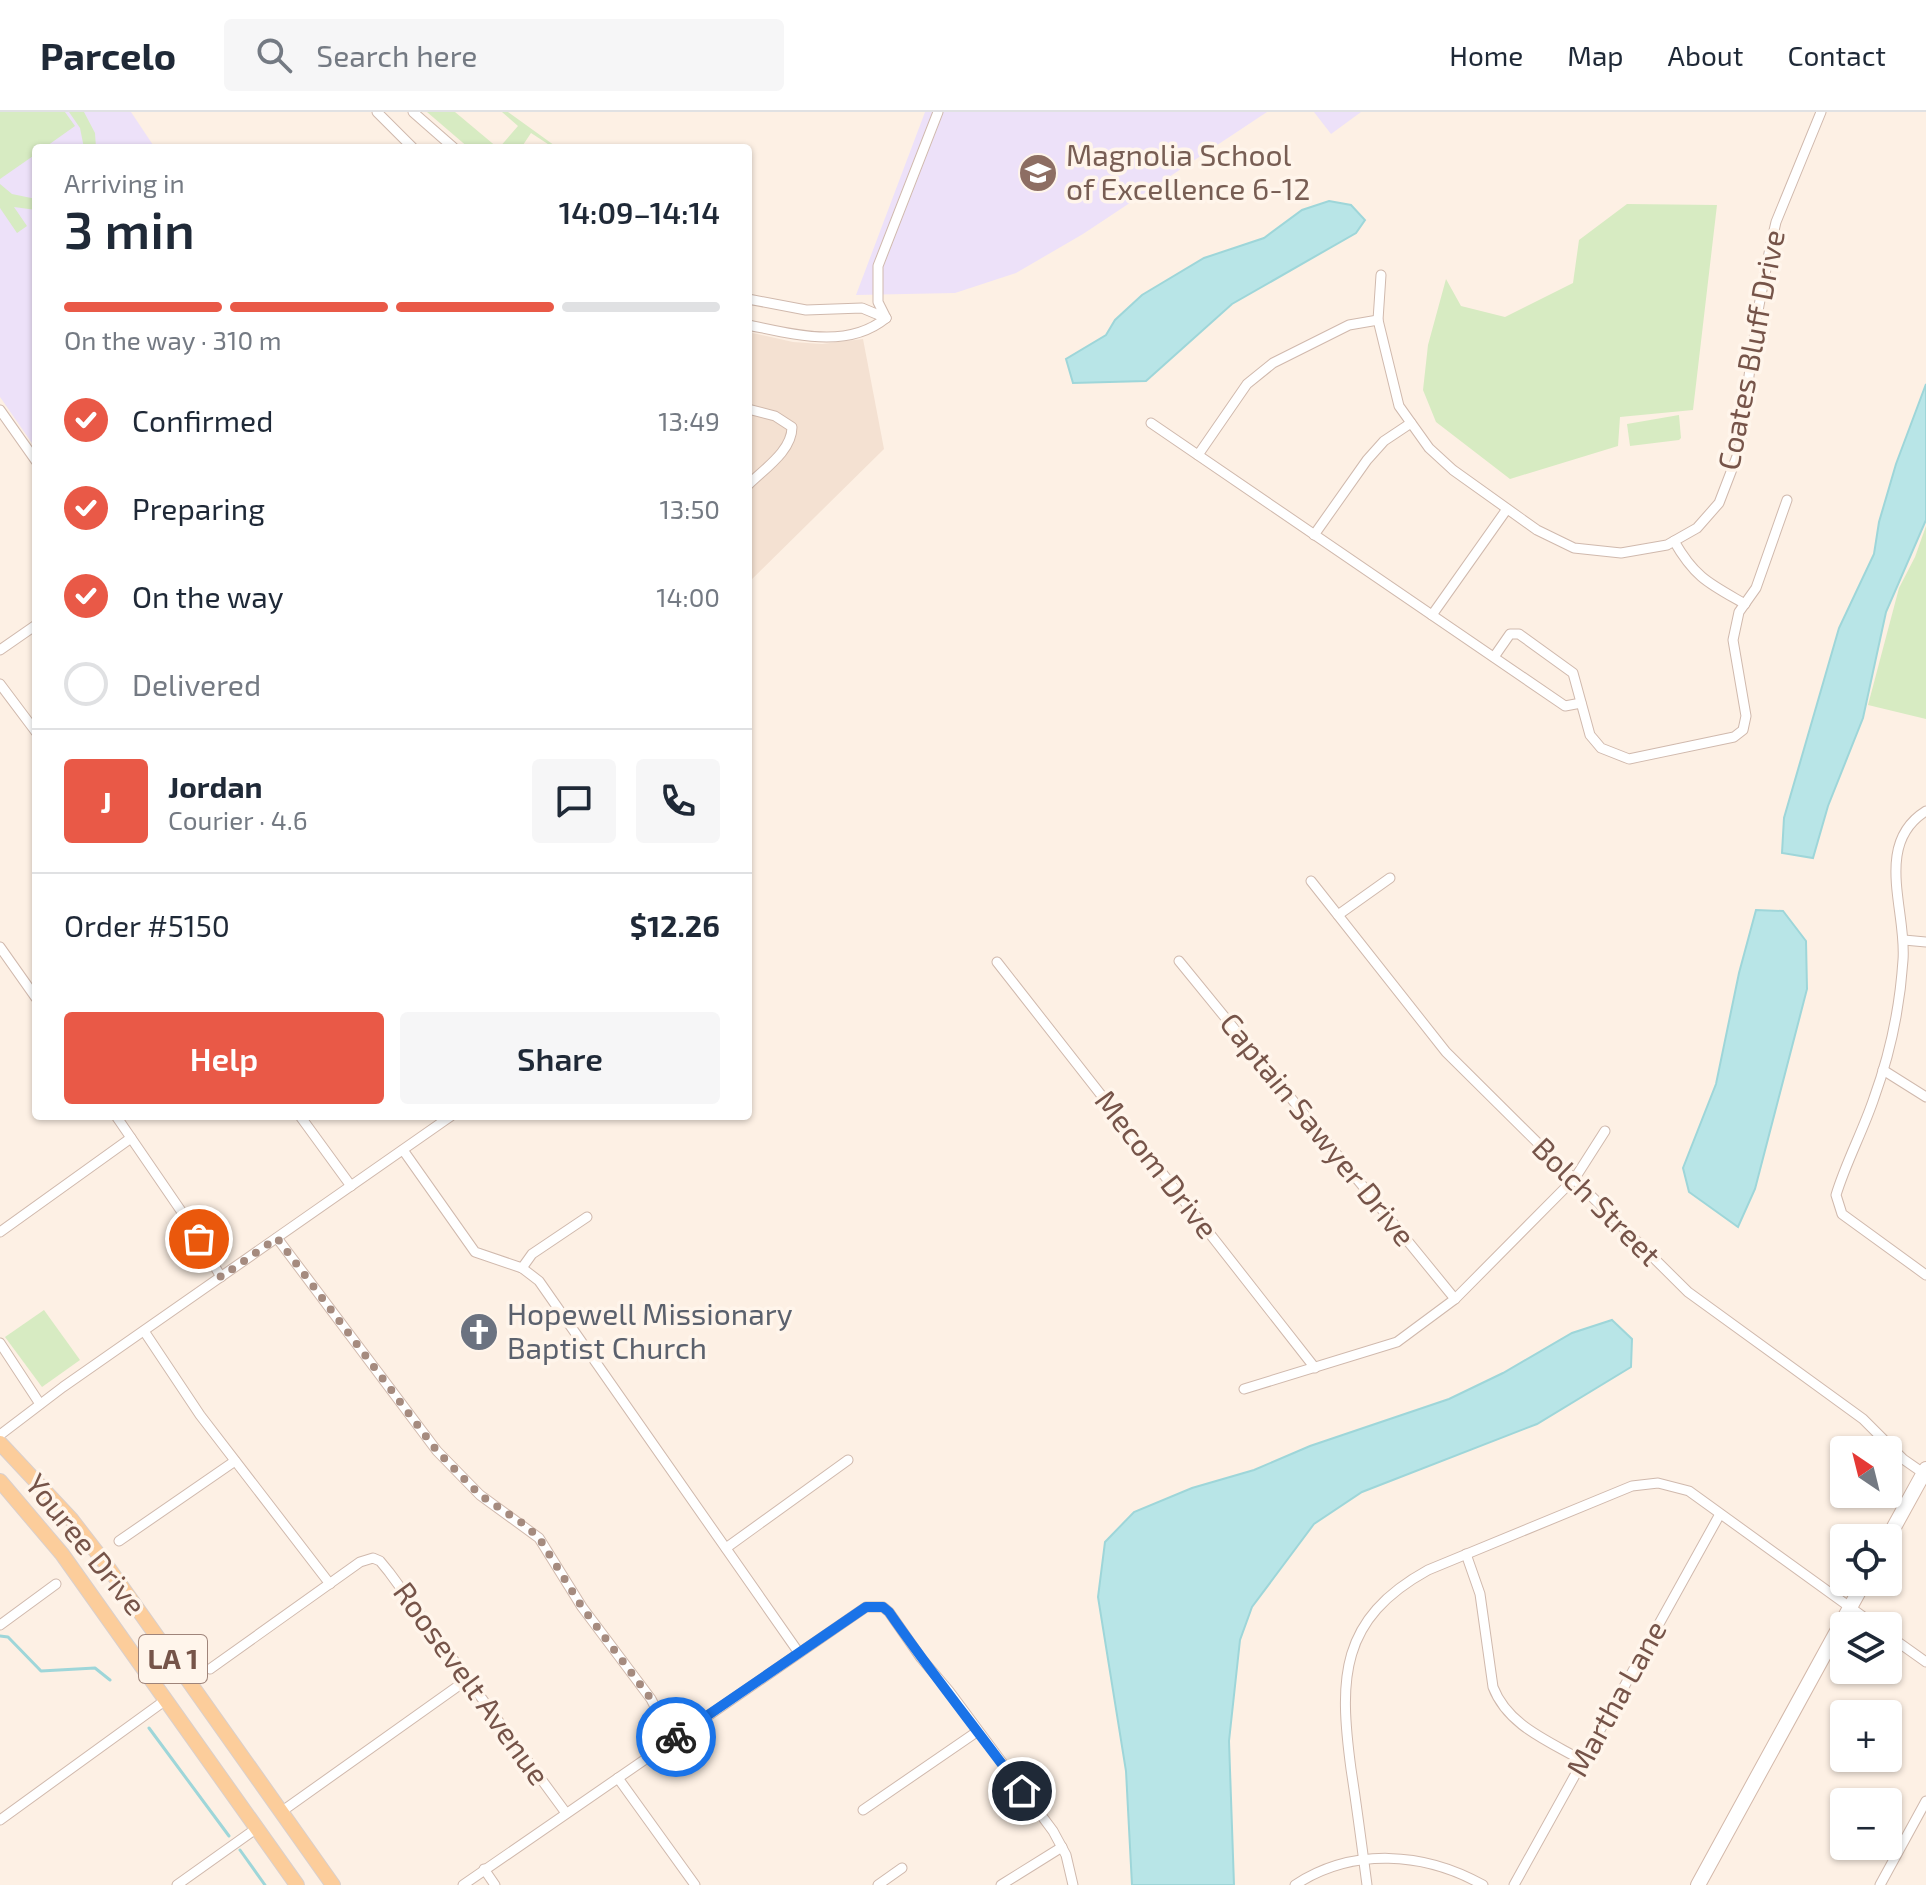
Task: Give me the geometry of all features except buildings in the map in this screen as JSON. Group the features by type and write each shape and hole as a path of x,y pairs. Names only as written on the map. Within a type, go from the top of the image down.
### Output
{"main road":[{"name":"Youree Drive","path":"0,1443 71,1519 105,1563 333,1885"},
{"name":"Youree Drive","path":"0,1481 62,1554 297,1885"}],"street":[{"path":"377,112 409,144"},
{"path":"413,112 449,144"},
{"path":"886,318 878,302 878,266 938,112"},
{"name":"Coates Bluff Drive","path":"1381,275 1378,320 1399,406 1429,448 1453,470 1537,530 1574,548 1621,553 1667,545 1697,528 1719,503 1739,451 1757,316 1776,222 1821,112"},
{"path":"752,300 806,310 862,308 886,318"},
{"path":"752,326 824,338 872,330 886,318"},
{"path":"1198,455 1247,384 1273,363 1349,325 1378,320"},
{"path":"0,410 32,455"},
{"path":"752,410 775,416 792,427 788,445 752,481"},
{"path":"1151,423 1565,706 1581,703"},
{"path":"1314,535 1367,460 1384,441 1411,423"},
{"path":"1494,657 1510,634 1519,634 1573,673 1590,735 1601,748 1629,759 1734,737 1743,730 1746,716 1733,640 1739,612 1756,588 1787,500"},
{"path":"1432,615 1507,509"},
{"path":"1674,541 1703,581 1745,604"},
{"path":"0,650 32,628"},
{"path":"0,684 32,727"},
{"path":"1926,811 1909,826 1898,845 1895,868 1904,940 1893,1030 1883,1070 1837,1191 1842,1214 1926,1275"},
{"path":"1338,915 1390,878"},
{"name":"Bolch Street","path":"1311,881 1446,1052 1688,1292 1863,1419 1903,1459 1925,1472"},
{"path":"1904,940 1926,942"},
{"path":"0,947 32,992"},
{"name":"Captain Sawyer Drive","path":"1179,961 1455,1299"},
{"name":"Mecom Drive","path":"997,962 1315,1368"},
{"path":"1883,1070 1926,1097"},
{"path":"119,1120 190,1224 221,1277"},
{"path":"303,1120 351,1186"},
{"path":"0,1435 445,1120"},
{"path":"1244,1389 1397,1342 1455,1299 1575,1178 1605,1131"},
{"path":"0,1232 131,1138"},
{"path":"403,1150 475,1252 522,1268 539,1281 799,1653"},
{"path":"522,1268 532,1254 587,1217"},
{"path":"277,1238 437,1451 480,1495 539,1538 582,1607 651,1699 672,1740"},
{"path":"144,1331 235,1461 330,1584 210,1669"},
{"path":"0,1343 40,1404"},
{"path":"726,1548 848,1460"},
{"path":"119,1541 235,1461"},
{"path":"1896,1524 1925,1472"},
{"path":"1367,1885 1345,1724 1346,1673 1353,1649 1367,1622 1389,1595 1428,1570 1640,1484 1675,1486 1689,1491 1857,1612"},
{"name":"Martha Lane","path":"1514,1885 1720,1514"},
{"path":"1466,1554 1480,1594 1493,1687 1498,1701 1518,1723 1583,1761"},
{"name":"Roosevelt Avenue","path":"330,1584 360,1562 373,1558 380,1561 566,1813"},
{"path":"0,1625 56,1584"},
{"path":"1698,1885 1856,1596"},
{"path":"463,1885 866,1607 883,1607 1062,1847 1073,1885"},
{"path":"1902,1645 1926,1662"},
{"path":"281,1812 468,1679"},
{"path":"0,1820 167,1699"},
{"path":"863,1810 978,1731"},
{"path":"618,1778 695,1885"},
{"path":"1880,1885 1926,1801"},
{"path":"177,1885 257,1828"},
{"path":"1001,1885 1062,1847"},
{"path":"1295,1885 1317,1872 1363,1859 1424,1862 1449,1869 1483,1885"},
{"path":"878,1885 902,1868"},
{"path":"484,1869 495,1885"}],"shaded area":[{"path":"0,112 131,112 152,144 32,144 32,443 0,397"},
{"name":"Magnolia School of Excellence 6-12","path":"925,112 1267,112 1083,234 1016,273 955,293 856,295"},
{"path":"1314,112 1361,112 1331,134"},
{"path":"752,333 793,342 822,344 863,339 884,449 752,579"}],"green space":[{"path":"0,112 65,112 75,126 50,144 32,144 32,157 0,179"},
{"path":"69,112 84,112 95,133 96,144 83,144 80,128"},
{"path":"427,112 455,112 493,144 464,144"},
{"path":"502,112 508,112 552,144 531,133 524,144 502,144 518,126"},
{"path":"0,184 12,194 32,198 32,209 14,207 27,226 17,233 0,208"},
{"path":"1627,204 1717,205 1693,410 1620,417 1618,446 1510,479 1436,422 1423,390 1428,345 1446,279 1461,306 1505,317 1573,283 1579,240"},
{"path":"1679,415 1679,440 1630,446 1627,424"},
{"path":"1926,526 1926,719 1868,705 1899,588"},
{"path":"44,1310 80,1360 42,1387 5,1337"}],"water":[{"path":"1329,201 1351,205 1365,220 1356,233 1232,304 1146,381 1073,383 1066,359 1106,335 1115,320 1142,295 1204,258 1264,238 1302,210"},
{"path":"1926,384 1926,520 1886,612 1863,718 1828,806 1813,858 1782,853 1784,818 1839,628 1874,554 1879,522 1896,464"},
{"path":"1756,910 1783,911 1806,941 1807,989 1755,1189 1738,1227 1689,1192 1683,1168 1716,1084 1739,973"},
{"path":"1612,1320 1632,1339 1631,1367 1537,1424 1362,1492 1314,1524 1252,1607 1240,1640 1229,1741 1234,1885 1132,1885 1126,1771 1098,1597 1105,1542 1134,1512 1192,1488 1254,1470 1310,1446 1449,1399 1503,1373 1572,1333"}],"waterway":[{"path":"0,1636 8,1637 41,1671 95,1668 110,1680"},
{"path":"149,1728 229,1836"},
{"path":"240,1850 265,1885"}],"way so far":[{"path":"199,1239 221,1277 277,1238 437,1451 469,1486 536,1533 582,1607 651,1699 672,1740 676,1737"}],"place":[{"name":"Magnolia School of Excellence 6-12","path":"1038,173"},
{"name":"Hopewell Missionary Baptist Church","path":"479,1332"}],"route":[{"path":"676,1737 866,1607 883,1607 1022,1791"}]}
